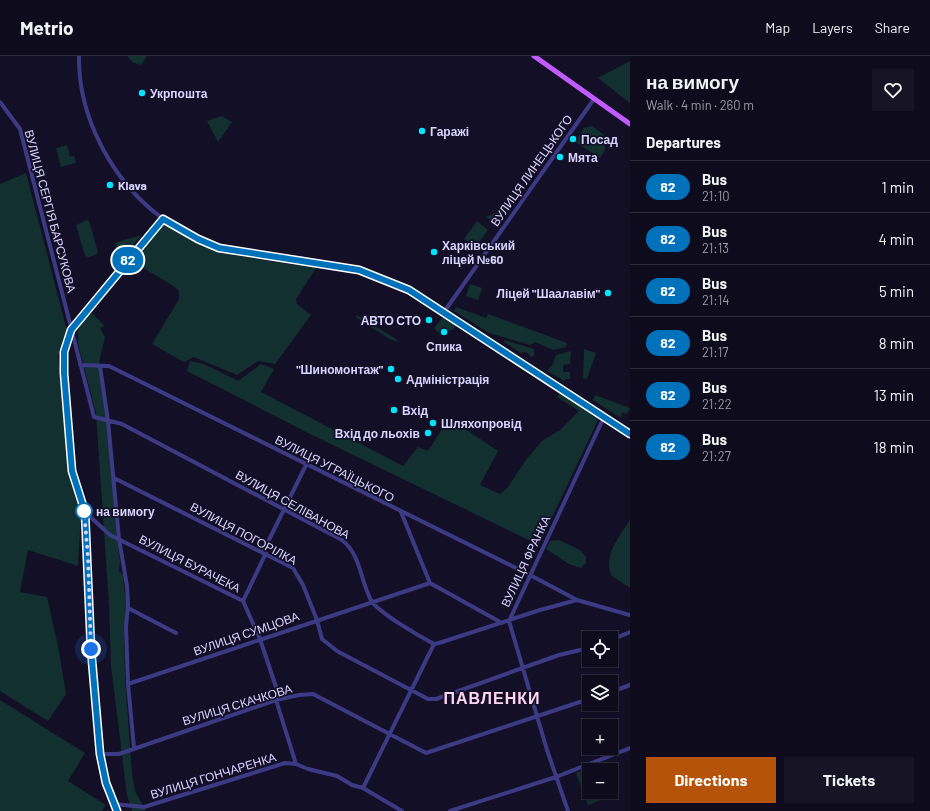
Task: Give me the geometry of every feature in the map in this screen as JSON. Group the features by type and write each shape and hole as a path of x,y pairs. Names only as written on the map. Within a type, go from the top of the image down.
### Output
{"main road":[{"path":"534,56 630,124"}],"street":[{"path":"79,56 82,93 87,112 101,144 129,188 163,219 198,239 219,248 359,270 409,290 630,434"},
{"name":"ВУЛИЦЯ ЛИНЕЦЬКОГО","path":"444,312 594,99"},
{"name":"ВУЛИЦЯ СЕРГІЯ БАРСУКОВА","path":"0,102 20,129 94,417"},
{"path":"117,811 106,783 100,754 91,649 85,512 72,471 64,373 64,352 71,330 163,219"},
{"name":"ВУЛИЦЯ УГРАЇЦЬКОГО","path":"80,366 100,366 113,368 530,575 577,600"},
{"path":"100,366 108,421 119,539 127,586 128,608 126,626 128,684 134,748"},
{"name":"ВУЛИЦЯ СЕЛІВАНОВА","path":"94,417 122,424 284,508 342,540 349,545 355,556 371,601 383,612 434,644"},
{"name":"ВУЛИЦЯ ФРАНКА","path":"568,811 537,717 509,621 604,417"},
{"path":"243,601 284,508 306,465"},
{"name":"ВУЛИЦЯ ПОГОРІЛКА","path":"114,478 265,553 297,572 317,620 322,639 331,648 411,691 432,700 524,669 559,655 582,650"},
{"name":"ВУЛИЦЯ БУРАЧЕКА","path":"85,512 110,535 243,601 260,639 296,764"},
{"path":"401,512 430,583 502,623"},
{"name":"ВУЛИЦЯ СУМЦОВА","path":"128,684 371,601 430,583"},
{"path":"363,788 434,644 577,600 630,615"},
{"path":"128,608 176,633"},
{"path":"618,637 630,632"},
{"path":"618,689 630,685"},
{"name":"ВУЛИЦЯ СКАЧКОВА","path":"100,754 119,754 278,700 313,694 426,753 582,701"},
{"path":"450,811 556,777 630,748"},
{"name":"ВУЛИЦЯ ГОНЧАРЕНКА","path":"114,804 144,807 274,765 285,763 296,764 308,769 337,776 352,785 363,788 402,811"}],"green space":[{"path":"127,56 147,56 141,65 134,63"},
{"path":"630,61 630,103 598,78"},
{"path":"221,116 232,122 218,142 207,121"},
{"path":"592,126 603,134 605,150 600,158 575,142 584,128"},
{"path":"67,145 70,157 74,156 76,163 61,167 56,148"},
{"path":"26,173 67,331 58,356 62,384 68,472 81,515 78,566 28,550 20,592 47,597 58,646 66,694 48,721 0,691 0,184"},
{"path":"497,212 503,217 497,225 486,217"},
{"path":"87,220 89,221 98,252 96,255 89,257 85,256 76,225"},
{"path":"477,221 488,230 475,248 464,239"},
{"path":"161,222 166,223 219,253 316,268 296,299 297,304 311,315 275,364 258,361 237,375 194,357 184,362 152,344 179,299 179,291 175,287 130,260"},
{"path":"141,235 121,260 115,243"},
{"path":"470,284 482,288 478,300 466,296"},
{"path":"456,307 486,318 488,314 567,343 566,347 553,350 535,342 530,345 489,333 454,311"},
{"path":"92,313 105,326 100,328 105,337 99,363 105,397 115,506 114,513 120,562 119,571 123,575 126,603 124,628 125,677 132,774 135,791 146,811 132,811 127,795 111,666 109,605 96,413 78,344 78,330 85,318"},
{"path":"357,315 399,342 391,340 356,317"},
{"path":"444,316 455,323 456,326 453,330 442,331 443,335 441,335 434,328"},
{"path":"505,340 534,349 534,356 531,357 526,352 521,353 504,342"},
{"path":"584,349 596,353 587,379 583,378"},
{"path":"571,351 570,364 563,365 563,372 570,372 570,379 566,379 564,381 547,371 553,364 556,355"},
{"path":"190,361 204,364 238,381 261,364 274,369 261,392 403,466 418,447 428,451 449,418 498,451 480,485 500,494 508,487 525,461 542,441 560,430 579,411 557,397 560,393 599,418 539,545 308,433 187,371"},
{"path":"595,395 630,409 626,414 622,412 621,418 593,400"},
{"path":"630,520 630,588 612,576 609,569 609,561 617,539"},
{"path":"559,540 580,550 586,557 586,563 581,568 569,564 546,549 550,541"},
{"path":"0,700 85,753 68,781 106,805 102,811 0,811"},
{"path":"582,771 582,789 576,773"},
{"path":"586,799 604,799 588,805"}],"bus line":[{"name":"82","path":"117,811 106,783 100,754 91,649 85,512 72,471 64,373 64,352 71,330 163,219 198,239 219,248 359,270 409,290 630,434"}],"place":[{"name":"Укрпошта","path":"142,93"},
{"name":"Гаражі","path":"422,131"},
{"name":"Посад","path":"573,139"},
{"name":"Мята","path":"560,157"},
{"name":"Klava","path":"110,185"},
{"name":"Харківський ліцей №60","path":"434,252"},
{"name":"Ліцей \"Шаалавім\"","path":"608,293"},
{"name":"АВТО СТО","path":"429,320"},
{"name":"Спика","path":"444,332"},
{"name":"\"Шиномонтаж\"","path":"391,369"},
{"name":"Адміністрація","path":"398,379"},
{"name":"Вхід","path":"394,410"},
{"name":"Шляхопровід","path":"433,423"},
{"name":"Вхід до льохів","path":"428,433"},
{"name":"на вимогу","path":"84,511"}],"district":[{"name":"ПАВЛЕНКИ","path":"492,697"}],"route":[{"path":"84,511 88,557 91,649"}]}
